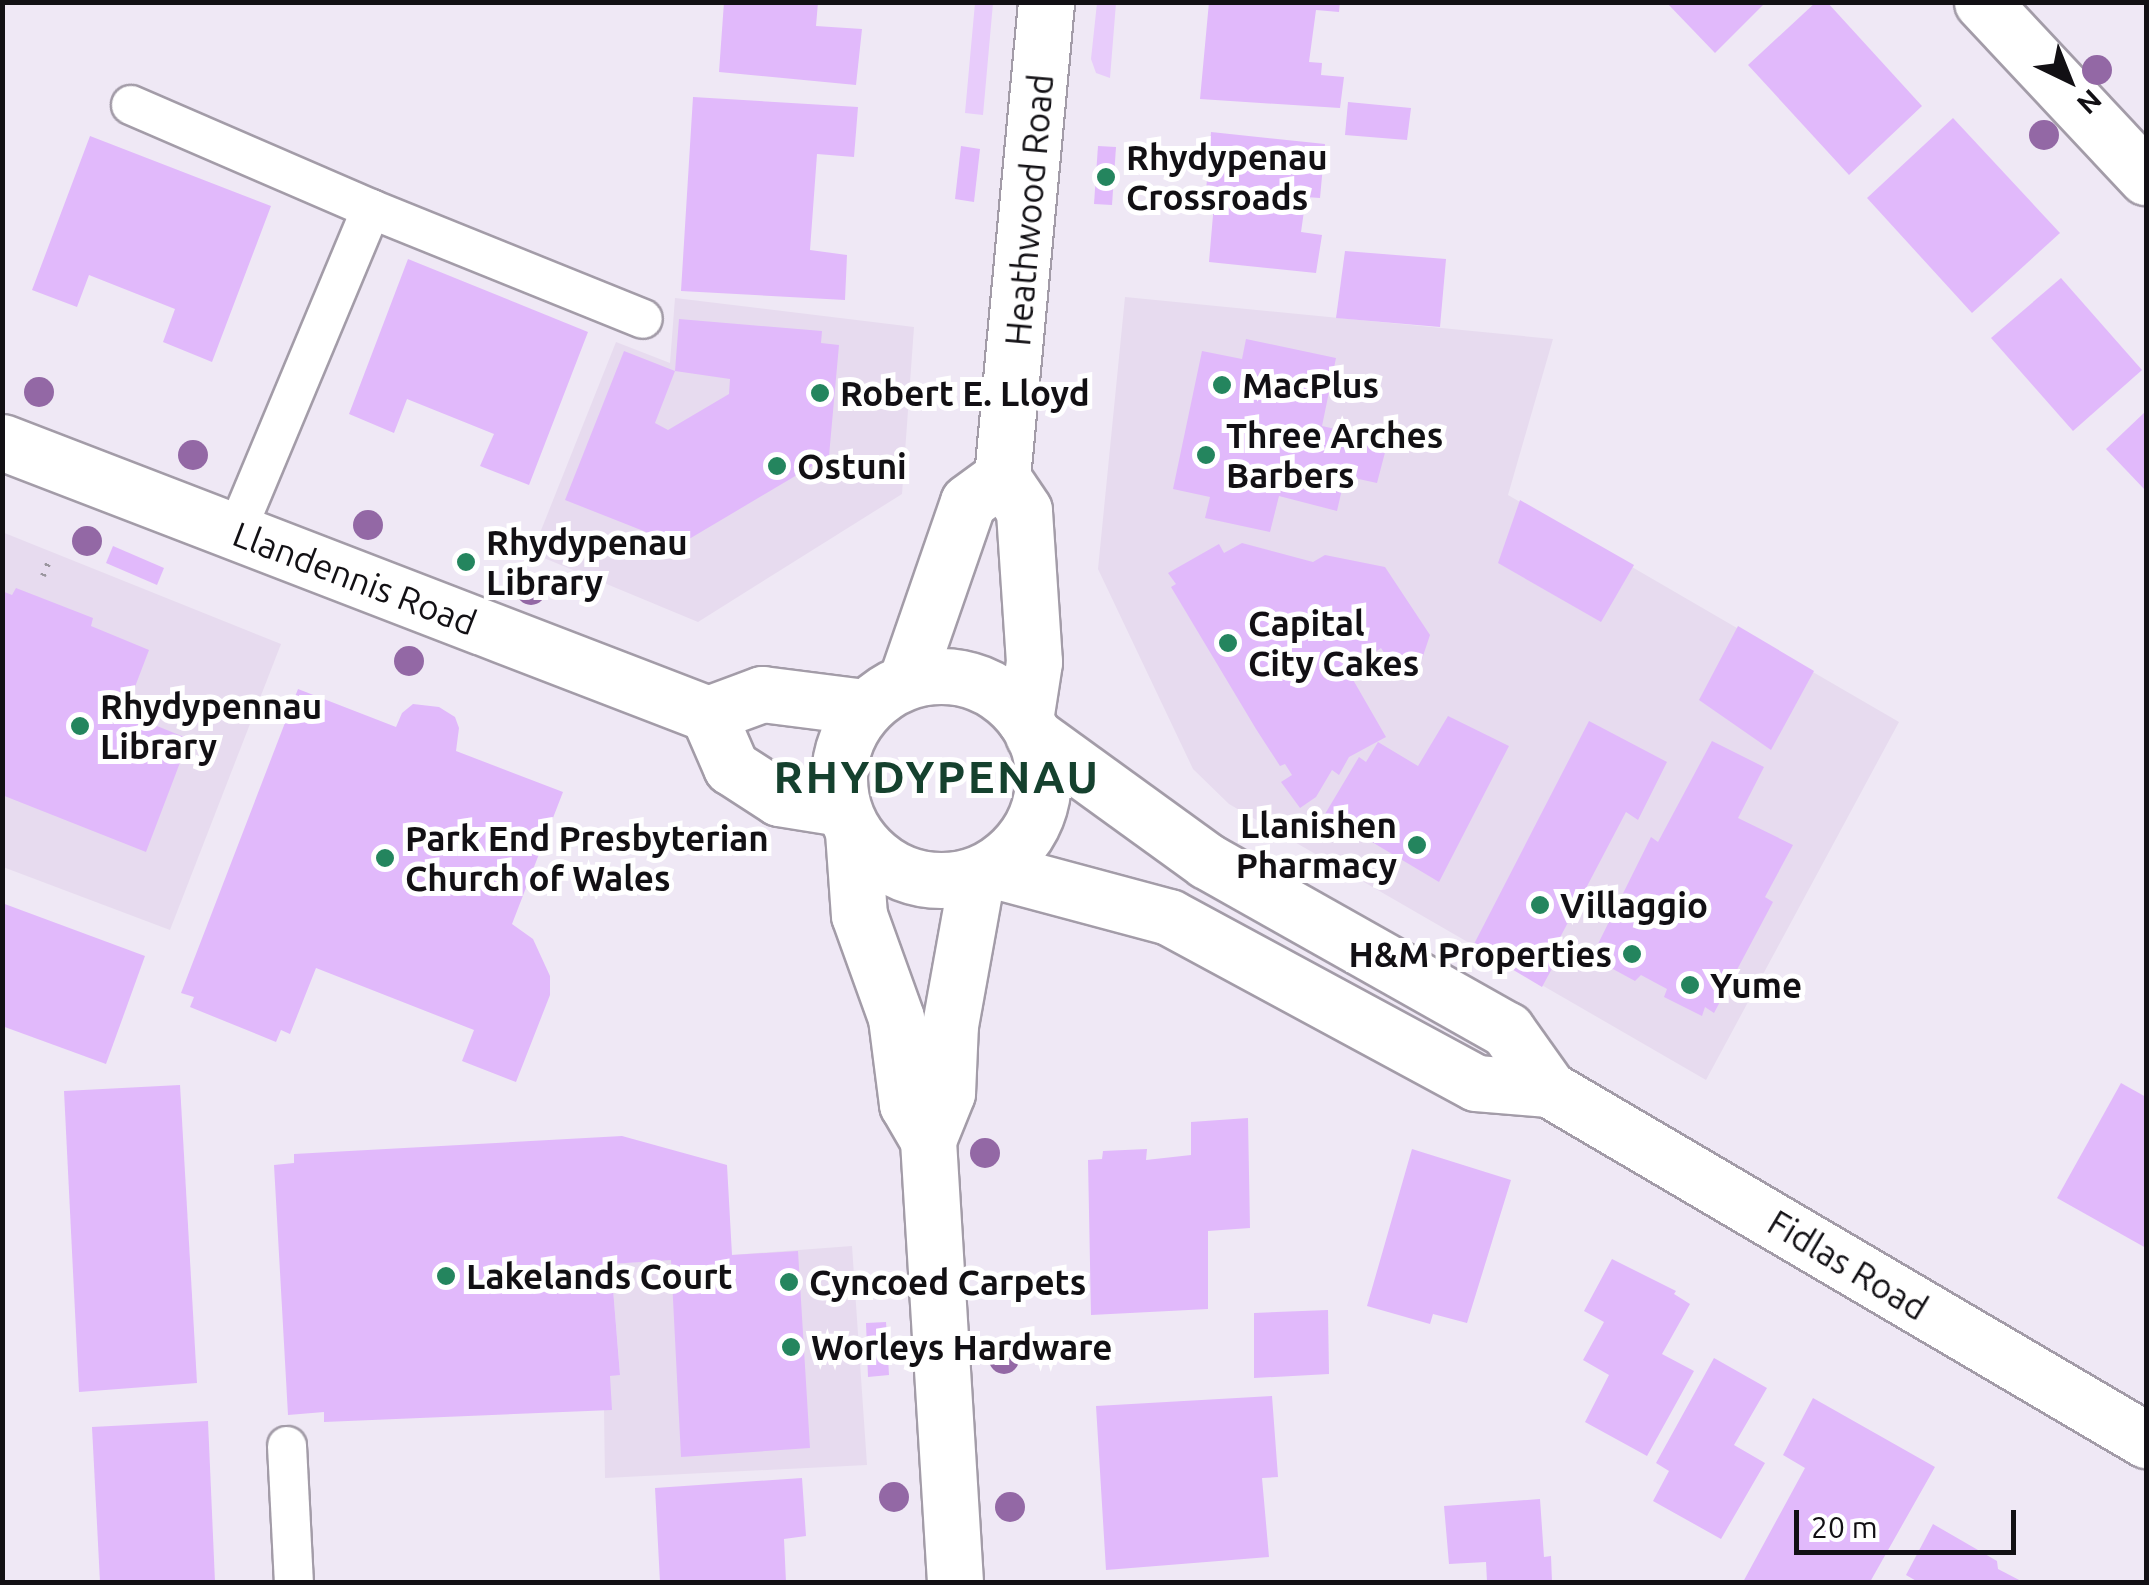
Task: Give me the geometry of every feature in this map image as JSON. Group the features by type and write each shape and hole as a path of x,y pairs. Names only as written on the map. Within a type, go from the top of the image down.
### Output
{"street":[{"name":"Heathwood Road","path":"1002,477 1015,375 1046,2"},
{"path":"1982,2 2146,176"},
{"name":"Llandennis Road","path":"2,442 708,714"},
{"path":"928,1140 907,1104 896,1018 859,915 847,820 844,745 885,694 968,502 1002,477 1024,510 1034,662 1029,728"},
{"path":"946,676 966,680 1006,699 1029,728 1042,762 1039,810 1014,850 983,872 930,881 902,874 877,860 847,820 780,798 731,767 708,714 762,694 885,694 946,676"},
{"name":"Fidlas Road","path":"1029,728 1207,861 1507,1030 1549,1089 2146,1440"},
{"path":"955,1582 928,1140 947,1094 950,1025 983,872"},
{"name":"Fidlas Road","path":"983,872 1169,917 1476,1083 1549,1089"}],"lane":[{"path":"131,105 372,209 643,319"},
{"path":"236,532 372,209"},
{"path":"287,1446 294,1582"}],"path":[{"path":"43,576 50,559"}],"shaded area":[{"path":"975,3 993,3 983,115 965,113"},
{"path":"1097,3 1116,3 1110,78 1096,73 1091,59"},
{"path":"1125,297 1553,339 1508,495 1899,722 1706,1080 1229,804 1193,769 1098,569"},
{"path":"675,298 914,327 902,494 698,622 532,553 616,342 670,363"},
{"path":"2,532 281,644 170,930 3,867"},
{"path":"852,1246 867,1465 605,1478 604,1410 610,1376 620,1374 611,1264"}],"building":[{"path":"724,2 818,2 816,26 862,29 856,85 719,72"},
{"path":"1209,2 1340,2 1339,12 1316,10 1309,62 1322,63 1321,75 1344,77 1340,108 1200,99"},
{"path":"1666,2 1766,2 1715,53"},
{"path":"1816,2 1827,2 1922,106 1849,175 1748,65"},
{"path":"693,97 858,107 854,157 817,154 810,250 847,255 845,300 681,291"},
{"path":"1348,102 1411,108 1407,140 1345,135"},
{"path":"1953,118 2060,233 1972,313 1867,198"},
{"path":"1211,132 1325,144 1320,198 1306,197 1301,232 1322,235 1316,273 1209,262 1215,192 1206,191"},
{"path":"90,136 271,206 212,362 163,342 175,309 89,275 77,307 32,290"},
{"path":"961,146 980,149 974,202 955,199"},
{"path":"1098,146 1116,147 1112,205 1094,204"},
{"path":"1345,251 1446,259 1440,327 1336,318"},
{"path":"408,259 588,332 529,485 480,466 494,434 407,399 394,433 349,414"},
{"path":"2061,278 2142,370 2073,431 1991,338"},
{"path":"679,319 822,331 821,343 839,345 829,456 679,545 565,500 624,351 675,371","holes":["675,371 730,379 729,394 668,430 655,423"]},
{"path":"1246,339 1336,358 1322,426 1388,441 1377,483 1345,476 1337,511 1279,496 1270,532 1205,518 1210,497 1173,489 1202,351 1242,359"},
{"path":"2146,411 2146,491 2106,449"},
{"path":"1520,500 1634,565 1601,622 1498,563"},
{"path":"1242,543 1313,562 1325,555 1385,567 1430,635 1422,659 1398,675 1381,648 1348,671 1386,737 1349,757 1339,775 1332,770 1316,797 1300,808 1281,782 1292,775 1285,764 1280,766 1256,729 1171,587 1176,584 1168,573 1219,544 1224,553"},
{"path":"113,546 164,568 157,585 106,563"},
{"name":"Rhydypennau Library","path":"16,588 93,618 91,626 149,650 125,713 189,739 146,852 2,795 2,591 12,595"},
{"path":"1738,626 1814,671 1771,750 1699,700"},
{"name":"Park End Presbyterian Church of Wales","path":"298,689 396,727 402,713 413,704 439,707 455,717 459,728 456,751 563,792 512,924 533,939 550,976 550,995 516,1082 462,1061 474,1030 316,968 290,1034 281,1030 276,1042 190,1007 194,997 181,993"},
{"path":"1448,716 1509,746 1439,882 1325,814 1359,757 1366,762 1378,742 1418,766"},
{"path":"1589,721 1667,762 1638,820 1626,812 1554,949 1561,952 1542,987 1473,946"},
{"path":"1712,741 1764,767 1738,818 1793,845 1765,897 1773,902 1714,1013 1705,1007 1702,1016 1664,997 1667,989 1641,975 1635,981 1600,962 1604,955 1595,950 1651,837 1658,842"},
{"path":"2,903 145,956 106,1064 2,1026"},
{"path":"2121,1083 2146,1097 2146,1248 2057,1198"},
{"path":"180,1085 197,1383 79,1392 64,1091"},
{"path":"1248,1118 1250,1228 1208,1231 1208,1309 1091,1315 1088,1160 1102,1159 1103,1151 1147,1149 1146,1160 1191,1155 1191,1122"},
{"name":"Lakelands Court","path":"622,1136 727,1165 732,1255 798,1251 810,1448 681,1457 671,1260 611,1264 620,1375 610,1376 612,1410 324,1422 324,1412 288,1415 274,1165 294,1163 294,1154"},
{"path":"1412,1149 1511,1180 1467,1323 1433,1314 1430,1324 1367,1306"},
{"path":"1612,1259 1676,1291 1674,1294 1690,1304 1662,1354 1694,1371 1647,1456 1585,1422 1609,1375 1583,1360 1604,1322 1584,1311"},
{"path":"1328,1310 1329,1374 1254,1378 1254,1313"},
{"path":"886,1322 889,1375 868,1377 866,1323"},
{"path":"1714,1358 1767,1388 1734,1445 1765,1463 1721,1539 1653,1501 1669,1471 1656,1463"},
{"path":"1272,1396 1278,1477 1262,1478 1269,1557 1106,1570 1096,1406"},
{"path":"1813,1398 1935,1467 1870,1582 1743,1582 1805,1468 1783,1455"},
{"path":"208,1421 215,1582 100,1582 92,1427"},
{"path":"802,1478 806,1536 784,1539 786,1582 660,1582 655,1488"},
{"path":"1540,1499 1544,1557 1551,1556 1552,1582 1487,1582 1486,1562 1449,1564 1444,1506"},
{"path":"1933,1524 1997,1561 1998,1569 2023,1582 1918,1582 1906,1575"}],"place":[{"name":"Rhydypenau Crossroads","path":"1106,177"},
{"name":"MacPlus","path":"1222,385"},
{"name":"Robert E. Lloyd","path":"820,393"},
{"name":"Three Arches Barbers","path":"1206,455"},
{"name":"Ostuni","path":"777,466"},
{"name":"Rhydypenau Library","path":"466,562"},
{"name":"Capital City Cakes","path":"1228,643"},
{"name":"Rhydypennau Library","path":"80,726"},
{"name":"Llanishen Pharmacy","path":"1417,845"},
{"name":"Park End Presbyterian Church of Wales","path":"385,858"},
{"name":"Villaggio","path":"1540,905"},
{"name":"H&M Properties","path":"1632,954"},
{"name":"Yume","path":"1690,985"},
{"name":"Lakelands Court","path":"446,1276"},
{"name":"Cyncoed Carpets","path":"789,1282"},
{"name":"Worleys Hardware","path":"791,1347"}],"district":[{"name":"RHYDYPENAU","path":"937,777"}]}
